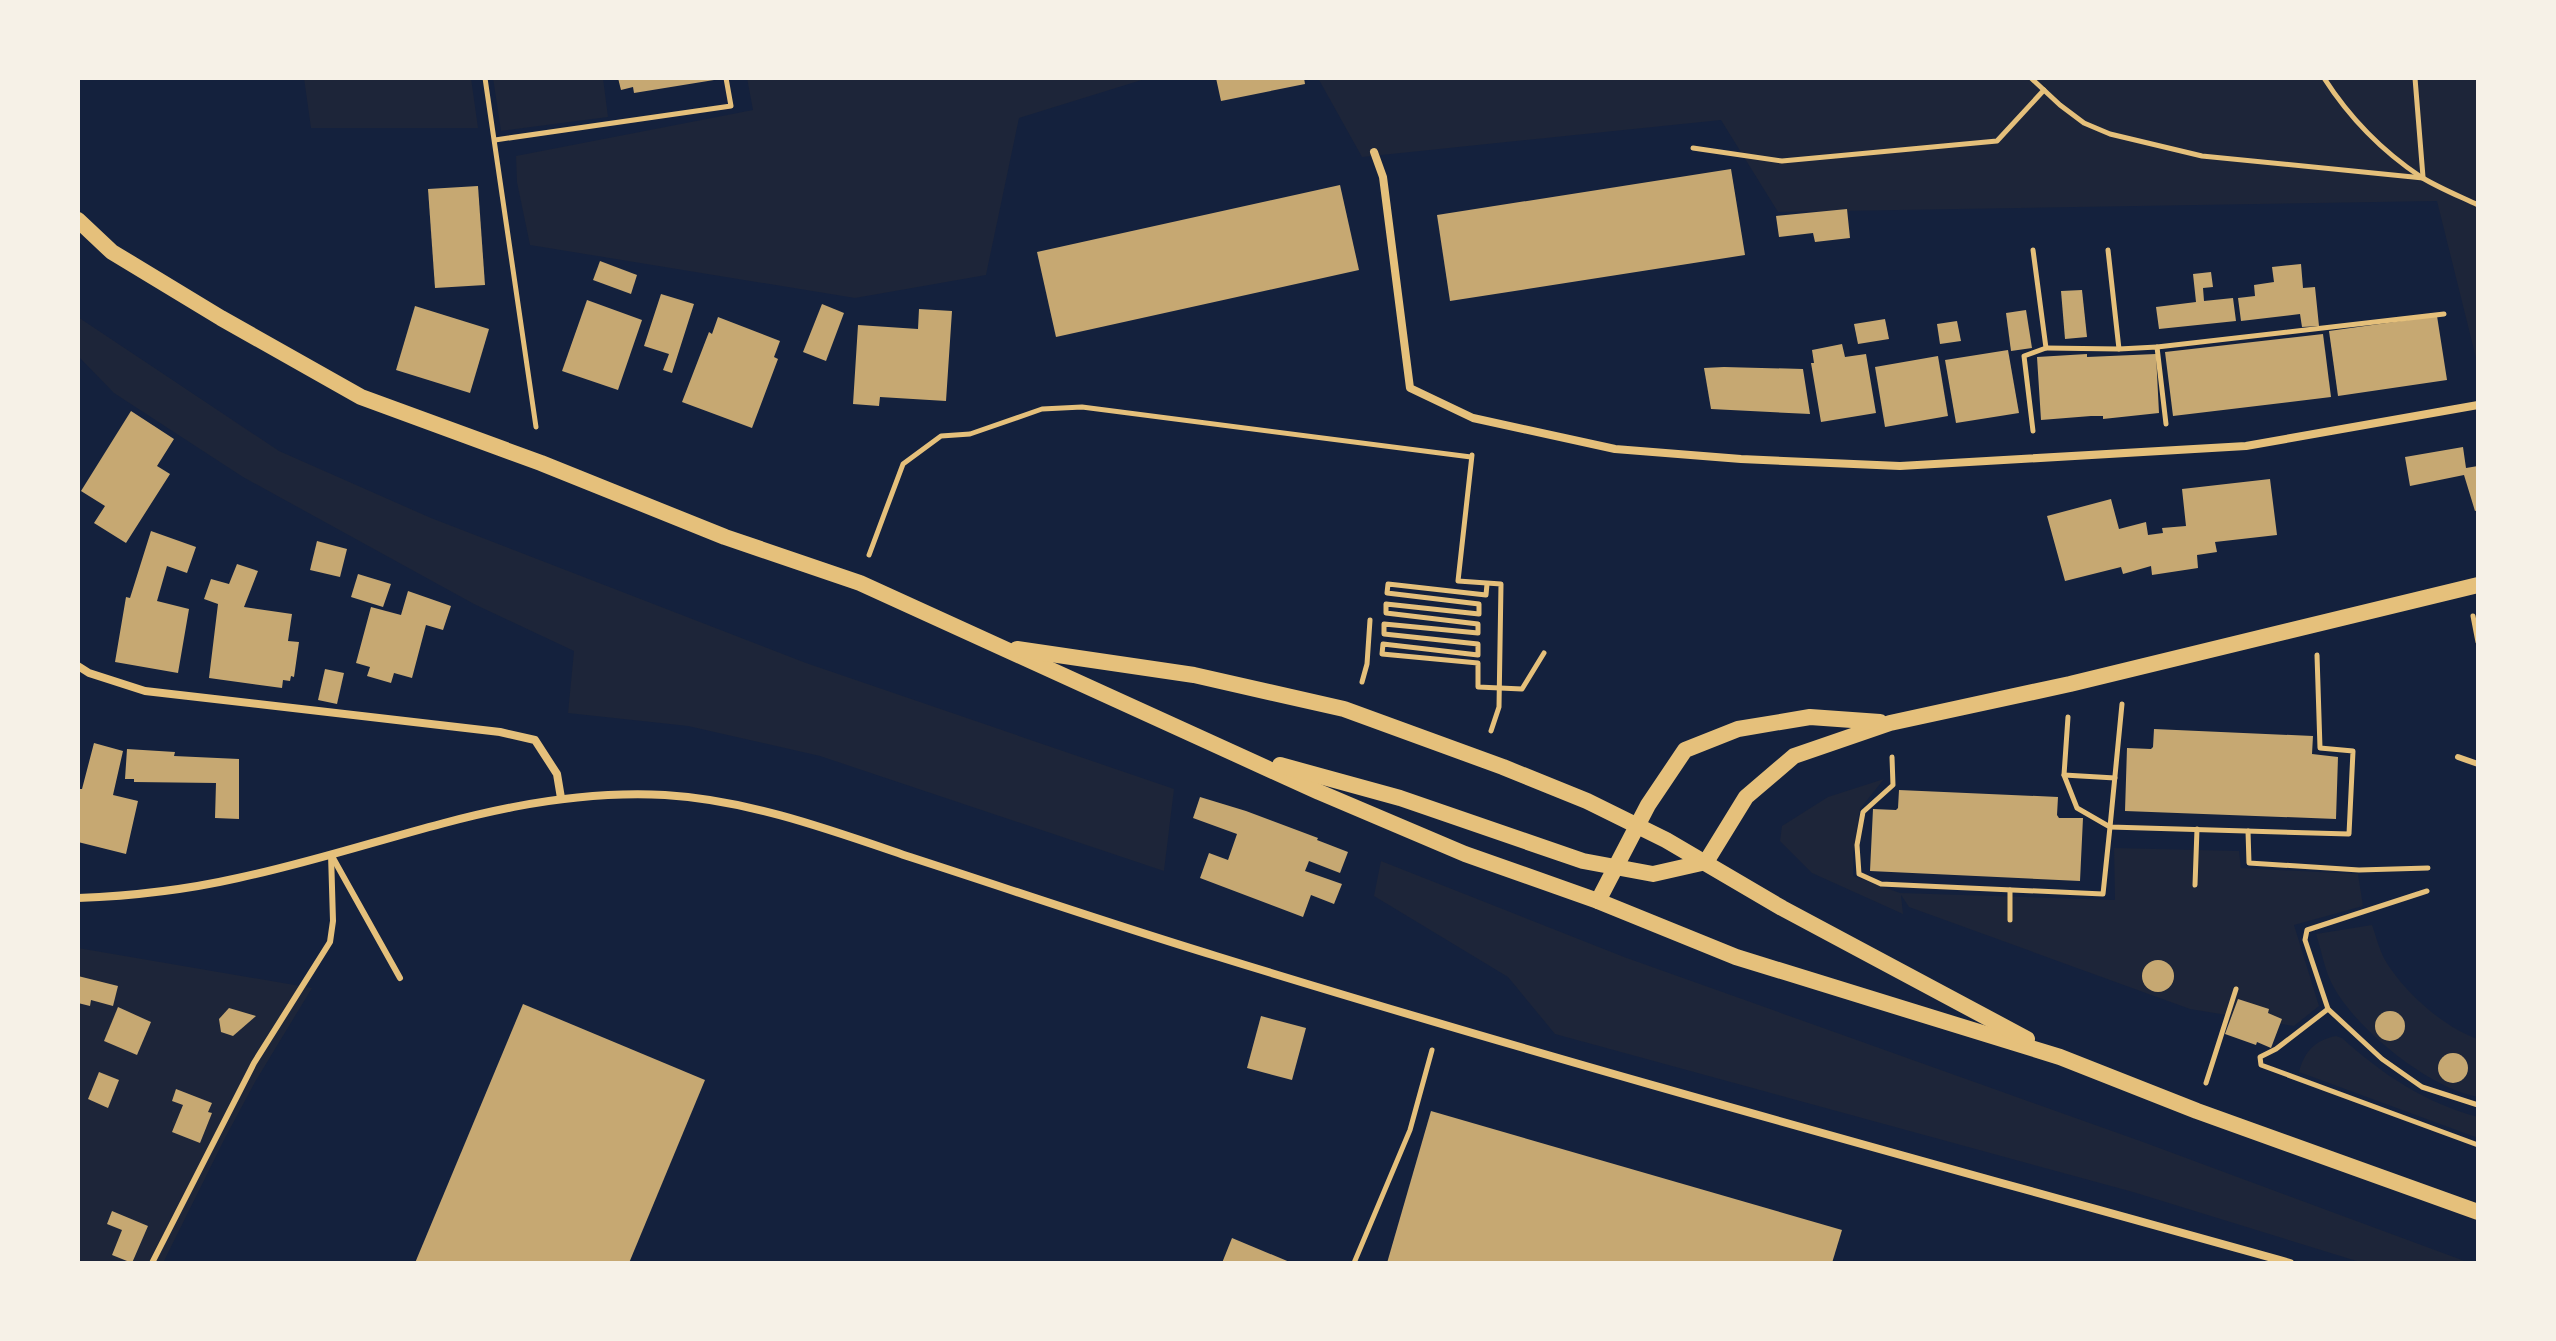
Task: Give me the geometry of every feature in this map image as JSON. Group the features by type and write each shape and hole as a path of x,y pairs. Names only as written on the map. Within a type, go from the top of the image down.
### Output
{"main road":[{"path":"78,220 112,252 361,397 541,463 725,537 860,583 1228,751 1465,854 1598,901 1736,957 2060,1057 2197,1111 2478,1212"},
{"path":"1228,751 1400,798 1583,861 1653,874 1706,862 1746,797 1794,756 1890,723 2070,684 2478,585"},
{"path":"996,646 1194,675 1354,713 1482,759 1587,801 1637,826 1706,862 1782,908 2060,1057"},
{"path":"1598,901 1666,775 1685,750 1738,729 1810,717 1890,723"}],"street":[{"path":"1374,152 1383,177 1410,388 1473,418 1615,449 1741,459 1900,466 2246,446 2478,405"},
{"path":"78,666 89,673 145,691 500,732 535,740 557,774 561,798"},
{"path":"78,898 147,894 239,878 469,815 561,798 667,795 715,801 778,815 841,834 1161,940 1439,1025 2290,1263"}],"lane":[{"path":"2458,757 2478,764"},
{"path":"331,854 400,978"},
{"path":"152,1263 254,1063 330,942 333,921 331,854"}],"path":[{"path":"485,78 541,463"},
{"path":"495,140 731,106 726,78"},
{"path":"2031,78 2084,123 2110,134 2202,156 2423,178"},
{"path":"2324,78 2343,107 2388,152 2423,178 2478,205"},
{"path":"2415,78 2423,178"},
{"path":"1693,148 1782,161 1997,141 2044,90"},
{"path":"2033,250 2046,348"},
{"path":"2108,250 2119,349"},
{"path":"2036,460 2024,356 2046,348 2157,347 2444,314"},
{"path":"2157,347 2169,451"},
{"path":"860,583 903,464 910,457 941,436 970,434 1042,409 1082,407 1471,457"},
{"path":"1473,418 1458,581 1501,584 1499,707 1482,759"},
{"path":"1487,584 1486,595 1388,584 1387,593 1479,604 1479,614 1386,604 1386,613 1478,624 1478,633 1384,624 1384,634 1478,644 1478,655 1383,644 1382,654 1478,663 1478,687 1522,689 1544,653"},
{"path":"1354,713 1367,664 1370,620"},
{"path":"2070,684 2064,775 2077,808 2110,827 2349,834 2353,751 2320,748 2318,676"},
{"path":"1892,774 1893,785 1863,812 1857,845 1859,874 1881,884 2103,894 2119,744"},
{"path":"2064,775 2116,778"},
{"path":"2195,885 2197,829"},
{"path":"2248,831 2249,863 2359,870 2428,868"},
{"path":"2010,890 2010,920"},
{"path":"2427,891 2307,930 2305,940 2328,1009 2382,1059 2422,1087 2478,1105"},
{"path":"2197,1111 2236,989"},
{"path":"2328,1009 2276,1049 2260,1057 2261,1065 2478,1145"},
{"path":"1354,1263 1410,1130 1439,1025"}],"shaded area":[{"path":"304,78 471,78 478,128 311,128"},
{"path":"493,78 603,78 608,117 501,131"},
{"path":"747,78 1148,78 1019,118 986,275 855,298 530,245 517,182 516,156 753,110"},
{"path":"1318,78 2478,78 2478,366 2437,201 1778,212 1721,120 1362,157"},
{"path":"78,317 279,451 431,518 806,663 1174,789 1164,871 820,756 688,726 568,713 574,651 474,604 243,477 114,393 78,356"},
{"path":"1884,779 1860,809 1853,876 1900,893 2115,900 2114,848 2239,851 2241,868 2358,874 2363,906 2294,925 2319,1006 2294,1026 2190,1009 1909,907 1901,895 1903,914 1812,873 1780,841 1782,826 1828,797"},
{"path":"1381,861 1624,957 2143,1142 2470,1263 2363,1263 2133,1192 1555,1034 1508,977 1374,896"},
{"path":"2372,925 2385,960 2402,984 2438,1017 2478,1039 2478,1097 2437,1082 2394,1053 2356,1018 2331,982 2316,934"},
{"path":"78,948 312,988 255,1082 163,1263 78,1263"},
{"path":"2336,1036 2405,1086 2440,1104 2478,1117 2478,1138 2299,1072 2311,1048"}],"building":[{"path":"618,78 714,80 634,93 633,87 621,90"},
{"path":"1216,78 1304,78 1305,84 1221,101"},
{"path":"1731,169 1745,255 1450,301 1437,215"},
{"path":"1340,185 1359,270 1056,337 1037,252"},
{"path":"478,186 485,285 435,288 428,189"},
{"path":"1847,209 1850,238 1815,242 1813,233 1779,237 1776,216"},
{"path":"600,261 637,275 631,294 593,280"},
{"path":"2301,264 2303,288 2315,287 2319,326 2302,327 2300,314 2241,321 2238,298 2255,296 2254,285 2274,282 2272,267"},
{"path":"2211,272 2213,287 2203,288 2204,301 2233,298 2236,321 2159,329 2156,307 2196,302 2193,274"},
{"path":"2082,290 2087,337 2065,339 2061,291"},
{"path":"661,294 694,304 672,373 663,370 669,354 644,346"},
{"path":"587,300 642,320 618,390 562,371"},
{"path":"822,304 844,313 826,361 803,352"},
{"path":"415,306 489,329 470,393 396,370"},
{"path":"919,309 952,311 946,401 880,397 879,406 853,404 858,325 918,329"},
{"path":"2026,310 2032,348 2011,351 2006,313"},
{"path":"2437,316 2447,380 2338,396 2329,331"},
{"path":"718,317 780,341 774,357 778,359 752,428 682,402 709,332 712,334"},
{"path":"1885,319 1889,339 1858,344 1854,324"},
{"path":"1957,321 1961,341 1940,344 1937,324"},
{"path":"2323,334 2331,397 2173,416 2165,352"},
{"path":"1842,344 1845,357 1866,354 1876,413 1821,422 1811,363 1814,363 1812,350"},
{"path":"2008,350 2019,413 1956,423 1945,360"},
{"path":"2087,354 2087,357 2156,354 2159,413 2103,419 2103,416 2091,416 2041,420 2037,357"},
{"path":"1938,356 1948,416 1885,427 1875,367"},
{"path":"1704,368 1803,369 1810,414 1711,409"},
{"path":"131,411 174,439 157,466 170,474 126,543 94,523 105,506 81,491"},
{"path":"2463,447 2466,468 2478,466 2478,510 2475,511 2464,475 2410,486 2405,457"},
{"path":"2270,479 2277,535 2215,542 2217,552 2197,555 2198,568 2152,575 2151,566 2123,574 2121,567 2065,581 2047,516 2111,499 2119,529 2146,522 2148,535 2163,533 2162,528 2186,526 2182,489"},
{"path":"151,531 196,547 187,573 167,566 157,601 189,609 178,673 115,662 126,597 130,598"},
{"path":"317,541 347,549 340,577 310,570"},
{"path":"237,564 258,571 244,607 292,614 288,641 299,642 294,677 291,676 290,681 283,680 282,688 209,678 218,604 204,599 211,579 229,584"},
{"path":"358,574 391,584 383,607 351,597"},
{"path":"408,591 451,606 443,630 426,625 412,678 394,673 391,683 367,676 370,667 356,663 371,607 401,615"},
{"path":"325,669 344,673 337,704 318,700"},
{"path":"2154,729 2313,736 2312,754 2338,757 2336,819 2125,811 2127,748 2151,749"},
{"path":"94,743 123,751 113,795 138,801 126,854 78,842 78,792 82,789"},
{"path":"127,749 175,752 174,756 239,759 239,819 215,818 216,783 134,782 134,779 125,779"},
{"path":"1899,790 2058,797 2059,818 2083,818 2080,881 1870,871 1873,809 1896,810"},
{"path":"1200,797 1246,811 1348,852 1340,873 1309,861 1305,871 1342,884 1334,904 1311,895 1303,917 1200,878 1209,853 1228,860 1237,834 1193,818"},
{"path":"2158,960 2169,965 2174,976 2169,987 2158,992 2147,987 2142,976 2147,965"},
{"path":"78,976 118,986 113,1006 91,1000 90,1006 78,1003"},
{"path":"2238,999 2269,1009 2268,1013 2282,1019 2271,1048 2225,1034"},
{"path":"523,1004 705,1080 629,1263 415,1263"},
{"path":"118,1007 151,1022 137,1055 104,1041"},
{"path":"229,1008 256,1016 233,1036 221,1032 219,1019"},
{"path":"2390,1011 2401,1015 2405,1026 2401,1037 2390,1041 2379,1037 2375,1026 2379,1015"},
{"path":"1261,1016 1306,1028 1292,1080 1247,1068"},
{"path":"2453,1053 2464,1057 2468,1068 2464,1079 2453,1083 2442,1079 2438,1068 2442,1057"},
{"path":"99,1072 119,1080 108,1108 88,1099"},
{"path":"176,1089 212,1103 208,1112 212,1113 200,1143 172,1132 183,1105 172,1101"},
{"path":"1431,1111 1842,1230 1832,1263 1387,1263"},
{"path":"112,1211 148,1226 132,1263 112,1255 122,1230 107,1224"},
{"path":"1232,1238 1292,1263 1222,1263"}]}
